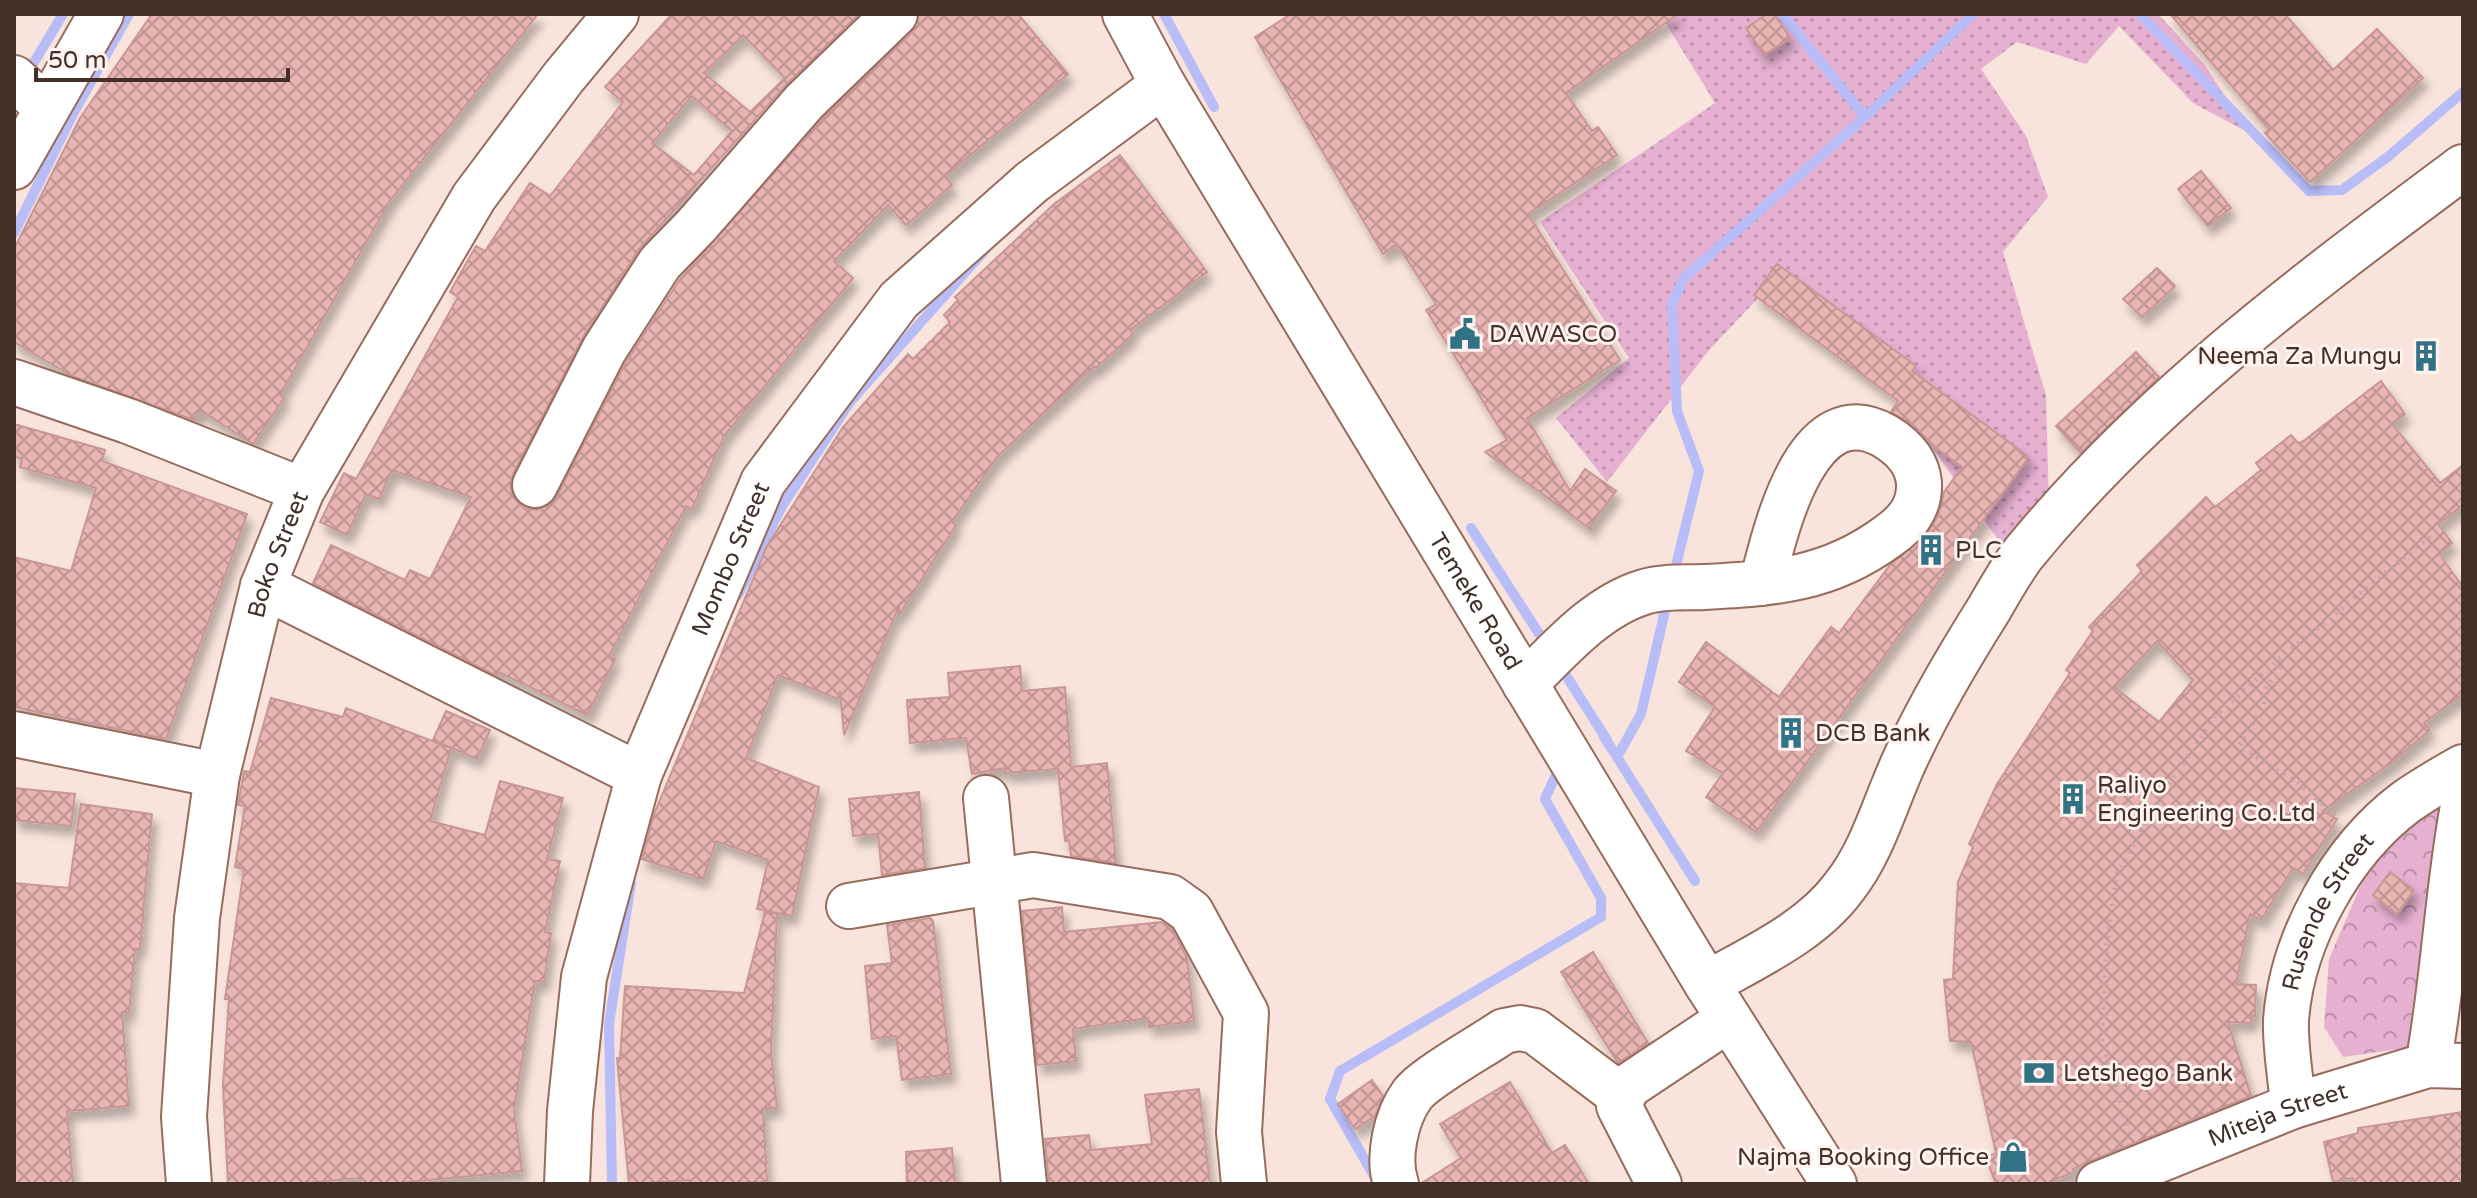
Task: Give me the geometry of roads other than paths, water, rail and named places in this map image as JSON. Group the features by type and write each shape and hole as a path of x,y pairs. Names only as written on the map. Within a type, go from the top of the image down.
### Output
{"street":[{"path":"14,167 101,14"},
{"name":"Boko Street","path":"189,1184 184,1117 197,918 217,775 263,586 302,490 474,197 563,78 616,14"},
{"path":"535,485 604,350 660,263 804,102 895,14"},
{"name":"Temeke Road","path":"1125,14 1163,85 1525,684 1718,1002 1834,1184"},
{"path":"14,78 47,108"},
{"name":"Mombo Street","path":"567,1184 570,1111 584,977 639,775 763,482 899,300 1032,182 1163,85"},
{"path":"1659,1184 1619,1106 1621,1096 1718,1002 1806,926 1845,887 1871,839 1909,751 1965,646 2022,555 2109,457 2166,402 2294,293 2463,167"},
{"path":"14,382 128,421 302,490"},
{"path":"1525,684 1590,622 1617,604 1644,592 1762,583"},
{"path":"263,586 639,775"},
{"path":"14,734 217,775"},
{"name":"Rusende Street","path":"2293,1106 2286,1023 2293,974 2311,926 2345,866 2375,828 2407,801 2463,767"},
{"path":"986,798 1024,1184"},
{"path":"2446,1066 2441,993 2446,920 2463,806"},
{"path":"849,906 992,879 1033,875 1170,897 1191,912 1246,1013 1239,1132 1244,1184"},
{"path":"1396,1184 1392,1152 1400,1120 1413,1092 1504,1031 1520,1028 1535,1031 1621,1096"},
{"name":"Miteja Street","path":"2099,1184 2293,1106 2446,1066"}],"waterway":[{"path":"27,74 63,14"},
{"path":"14,233 74,112 129,14"},
{"path":"1164,14 1214,107"},
{"path":"1782,14 1865,117"},
{"path":"1673,578 1699,471 1677,411 1672,304 1684,278 1865,117 1973,14"},
{"path":"2140,14 2309,191 2342,190 2389,156 2463,92"},
{"path":"738,595 782,506 850,402 986,249"},
{"path":"1471,528 1547,646"},
{"path":"1604,737 1617,757 1641,714 1668,598"},
{"path":"1560,666 1607,740"},
{"path":"1615,754 1695,881"},
{"path":"1378,1183 1330,1099 1340,1071 1601,917 1601,898 1545,799 1560,766"},
{"path":"612,1184 609,1024 631,883"}],"place":[{"name":"DAWASCO","path":"1465,334"},
{"name":"Neema Za Mungu","path":"2426,356"},
{"name":"PLC","path":"1931,550"},
{"name":"DCB Bank","path":"1791,733"},
{"name":"Raliyo Engineering Co.Ltd","path":"2073,799"},
{"name":"Letshego Bank","path":"2039,1073"},
{"name":"Najma Booking Office","path":"2013,1157"}]}
